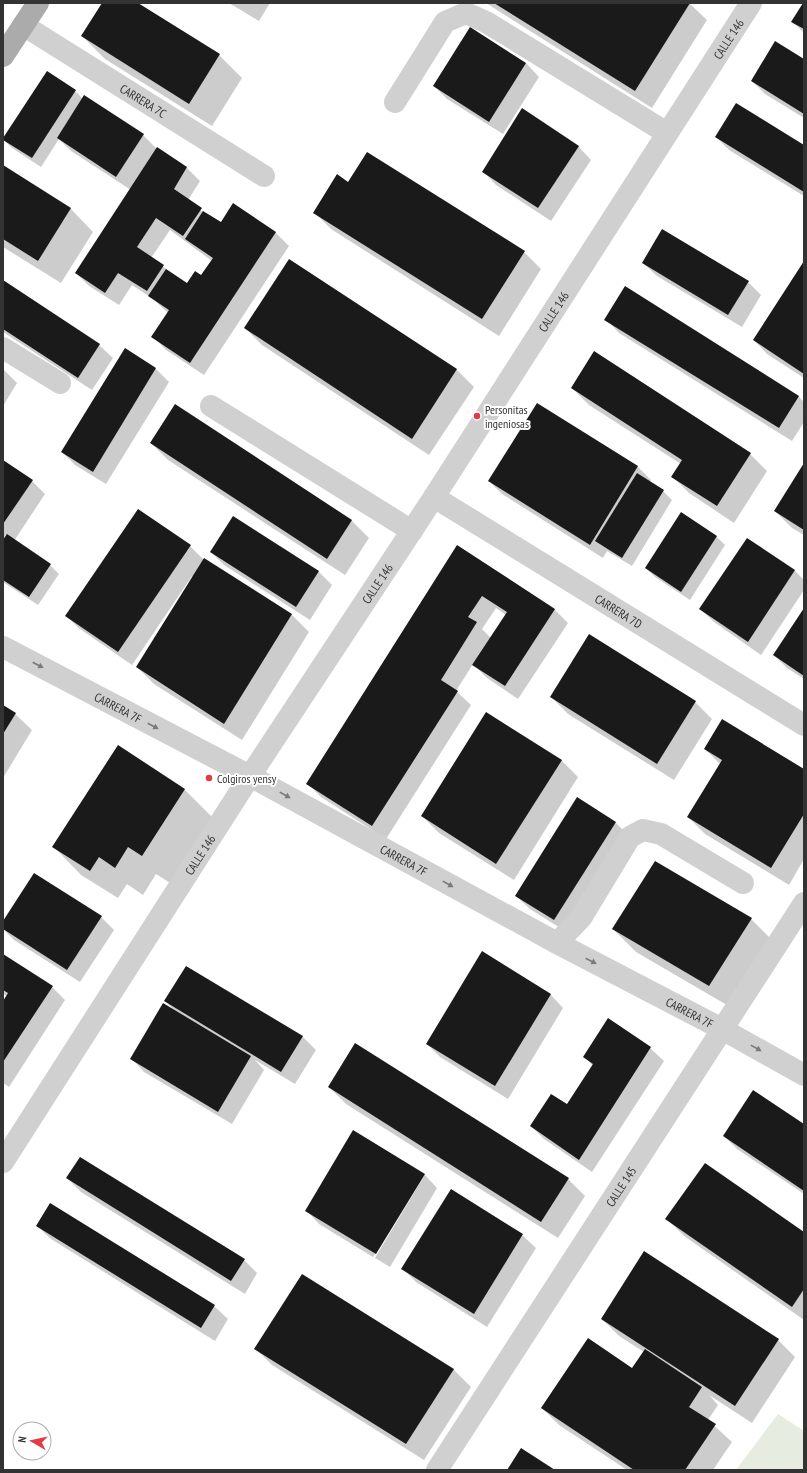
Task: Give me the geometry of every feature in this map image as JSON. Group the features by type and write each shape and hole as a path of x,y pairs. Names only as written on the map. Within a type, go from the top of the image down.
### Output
{"main road":[{"path":"3,56 38,3"}],"street":[{"name":"CALLE 146","path":"3,1162 250,776 412,531 751,3"},
{"path":"395,102 445,22 466,13 486,22 667,133"},
{"name":"CARRERA 7C","path":"23,25 264,176"},
{"path":"3,348 60,383"},
{"path":"211,406 412,531"},
{"name":"CARRERA 7D","path":"434,497 804,725"},
{"name":"CARRERA 7F","path":"3,647 250,776 557,943 722,1029 804,1075"},
{"path":"557,943 581,918 630,837 643,830 660,834 743,883"},
{"name":"CALLE 145","path":"437,1470 804,903"}],"shaded area":[{"path":"778,1414 804,1431 804,1470 736,1470"}],"building":[{"path":"102,3 138,3 220,54 189,104 81,36"},
{"path":"494,3 690,3 635,91"},
{"path":"804,3 804,29 791,22"},
{"path":"470,27 526,63 489,122 433,86"},
{"path":"775,41 804,59 804,114 751,81"},
{"path":"47,71 76,90 32,158 3,140 3,138"},
{"path":"84,95 144,134 116,177 57,138"},
{"path":"736,103 804,145 804,192 715,137"},
{"path":"522,108 579,146 538,208 482,172"},
{"path":"157,147 187,167 174,189 202,208 183,236 156,218 137,247 164,265 147,291 118,273 105,293 75,273"},
{"path":"367,152 525,251 482,319 313,213 337,174 348,182"},
{"path":"3,165 71,208 38,261 3,239"},
{"path":"233,203 276,232 190,363 151,337 169,310 148,296 166,269 187,283 195,271 201,275 213,258 185,239 203,211 221,222"},
{"path":"662,229 749,281 728,315 642,263"},
{"path":"289,259 457,369 412,439 244,328"},
{"path":"804,261 804,374 753,340"},
{"path":"3,280 100,344 78,378 3,329"},
{"path":"625,286 799,396 779,428 604,320"},
{"path":"125,348 156,368 93,472 61,452"},
{"path":"594,351 751,453 717,506 671,477 682,460 571,388"},
{"path":"537,403 638,466 590,545 488,481"},
{"path":"175,404 352,520 327,559 150,443"},
{"path":"3,460 33,480 3,524"},
{"path":"804,463 804,530 774,511"},
{"path":"637,473 664,490 622,558 595,541"},
{"path":"138,509 191,545 118,652 65,616"},
{"path":"681,512 717,536 681,592 645,568"},
{"path":"233,516 319,571 296,607 210,552"},
{"path":"7,534 51,564 29,597 3,580 3,540"},
{"path":"747,538 795,570 748,642 699,609"},
{"path":"457,545 555,609 505,686 472,665 507,612 482,596 468,617 477,622 441,680 458,691 372,826 306,784"},
{"path":"204,558 292,614 224,724 136,667"},
{"path":"804,608 804,676 773,655"},
{"path":"589,634 696,701 657,764 550,697"},
{"path":"3,705 16,713 3,734"},
{"path":"486,712 562,760 496,864 421,816"},
{"path":"722,719 804,769 804,814 771,868 687,817 722,760 704,749"},
{"path":"118,745 185,789 142,856 128,847 115,868 99,857 90,871 52,847"},
{"path":"577,797 616,822 554,920 515,896"},
{"path":"655,861 752,918 709,986 612,929"},
{"path":"34,873 102,916 67,970 3,929 3,921"},
{"path":"482,951 551,994 495,1086 426,1044"},
{"path":"3,954 53,986 3,1062 3,1001 8,993 3,990"},
{"path":"186,966 303,1036 281,1072 164,1001"},
{"path":"163,1003 251,1056 218,1112 130,1059"},
{"path":"608,1018 651,1047 579,1160 530,1126 551,1094 567,1104 593,1064 583,1057"},
{"path":"355,1043 569,1178 541,1222 328,1087"},
{"path":"753,1090 804,1124 804,1191 723,1136"},
{"path":"353,1130 425,1174 376,1254 305,1211"},
{"path":"80,1157 245,1259 231,1281 66,1178"},
{"path":"705,1163 804,1232 804,1289 792,1307 665,1219"},
{"path":"451,1189 523,1234 474,1314 401,1269"},
{"path":"50,1203 215,1305 201,1328 36,1226"},
{"path":"644,1251 779,1339 735,1406 601,1319"},
{"path":"302,1274 454,1369 406,1444 254,1349"},
{"path":"588,1338 632,1368 645,1349 702,1387 689,1407 716,1424 685,1470 634,1470 541,1408"},
{"path":"521,1448 555,1470 507,1470"}],"place":[{"name":"Personitas ingeniosas","path":"477,416"},
{"name":"Colgiros yensy","path":"209,778"}]}
